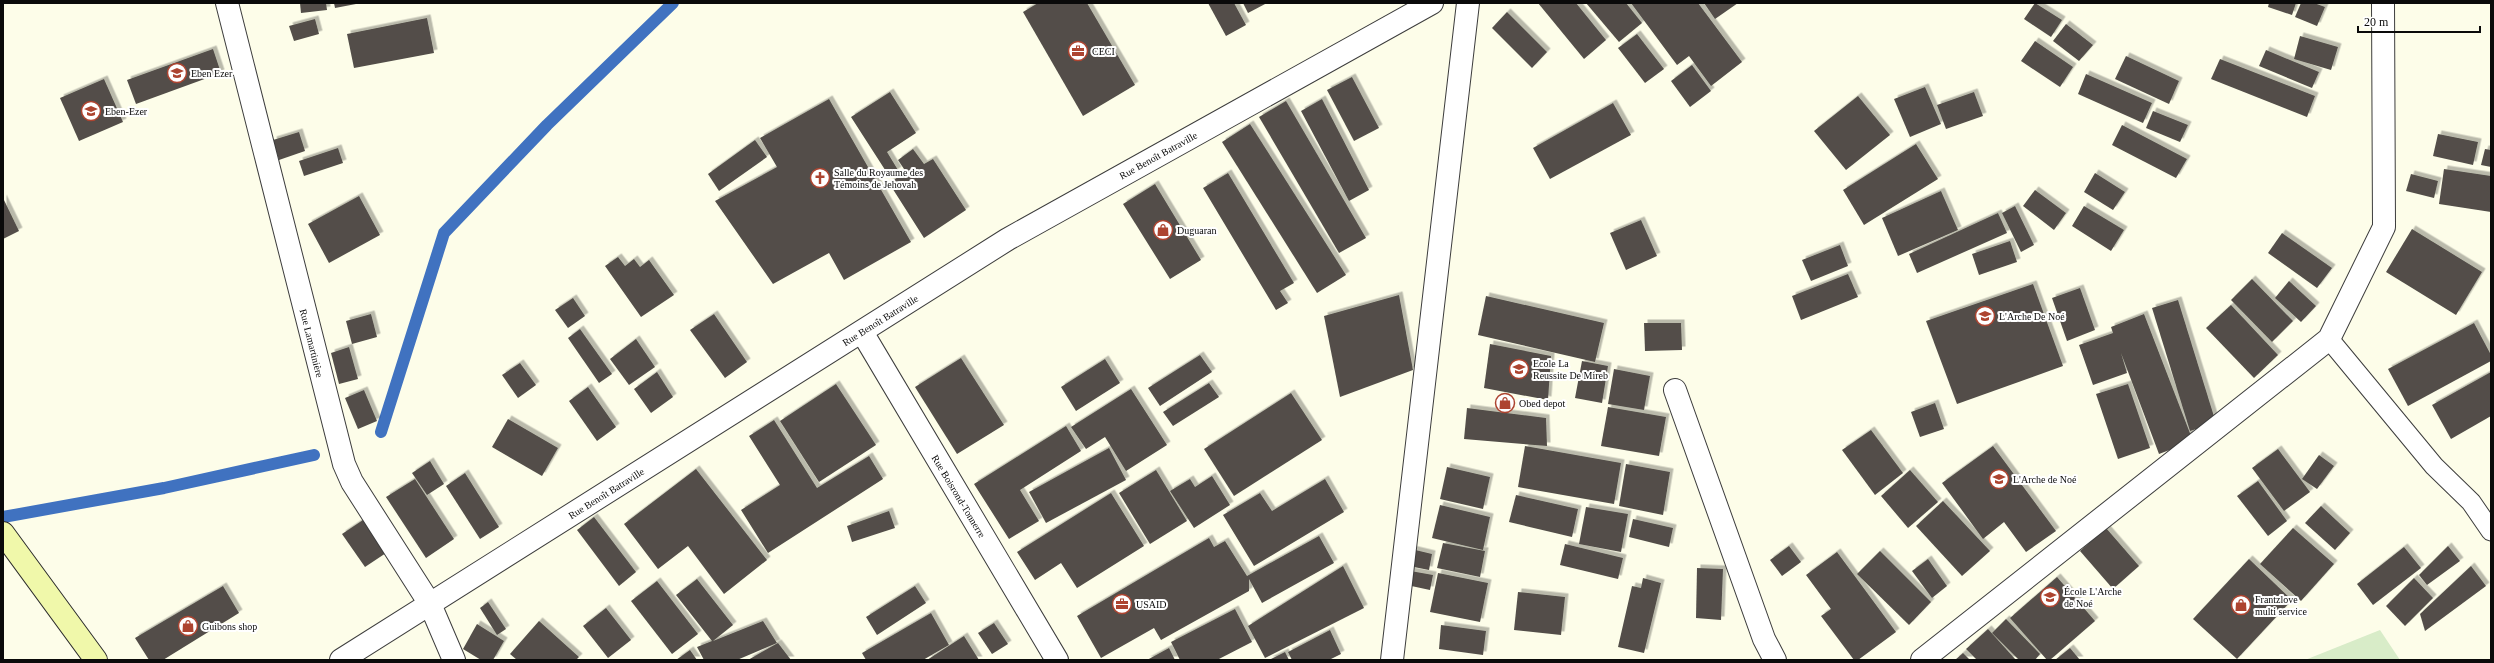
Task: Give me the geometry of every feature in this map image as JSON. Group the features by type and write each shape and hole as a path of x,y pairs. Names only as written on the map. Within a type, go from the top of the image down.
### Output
{"main road":[{"path":"3,533 96,660"}],"street":[{"name":"Rue Lamartinière","path":"227,3 342,458 352,482 430,604 454,660"},
{"name":"Rue Benoît Batraville","path":"341,660 1008,239 1432,3"},
{"path":"1392,660 1468,3"},
{"path":"1922,660 2329,339 2384,227 2383,3"},
{"name":"Rue Boisrond-Tonnerre","path":"862,332 1057,660"},
{"path":"1675,390 1764,638 1775,660"}],"lane":[{"path":"2329,339 2434,466 2471,502 2491,531"}],"green space":[{"path":"2380,630 2400,660 2305,660"}],"building":[{"path":"300,3 326,3 327,10 301,13"},
{"path":"334,3 356,3 356,4 335,8"},
{"path":"1038,3 1087,3 1135,85 1083,116 1023,12"},
{"path":"1208,3 1234,3 1246,25 1226,36"},
{"path":"1243,3 1267,3 1248,13"},
{"path":"1538,3 1576,3 1606,40 1584,59"},
{"path":"1586,3 1626,3 1642,23 1619,42"},
{"path":"1631,3 1698,3 1742,62 1711,86 1689,56 1677,65"},
{"path":"1704,3 1738,3 1715,19"},
{"path":"2035,3 2062,20 2051,37 2024,19"},
{"path":"2269,3 2296,3 2292,15 2268,7"},
{"path":"2301,3 2314,3 2325,7 2317,26 2295,17"},
{"path":"1507,12 1547,52 1532,68 1492,28"},
{"path":"427,18 434,53 354,68 347,34"},
{"path":"315,19 319,34 294,41 289,26"},
{"path":"2066,24 2093,45 2079,61 2053,41"},
{"path":"1637,34 1664,69 1645,83 1618,48"},
{"path":"2300,36 2338,47 2331,70 2294,59"},
{"path":"2035,41 2073,67 2060,87 2021,61"},
{"path":"213,49 221,73 136,104 127,80"},
{"path":"2266,50 2319,72 2312,88 2259,66"},
{"path":"2126,56 2179,81 2169,104 2115,79"},
{"path":"2220,59 2315,96 2307,117 2211,79"},
{"path":"1692,65 1711,91 1690,107 1671,81"},
{"path":"2086,74 2152,103 2143,123 2078,94"},
{"path":"1352,77 1379,128 1354,141 1327,90"},
{"path":"104,79 123,122 79,141 60,98"},
{"path":"1925,87 1941,124 1910,137 1894,99"},
{"path":"890,92 916,133 887,152 898,170 889,176 851,117"},
{"path":"1974,92 1983,116 1946,129 1937,105"},
{"path":"1858,96 1890,135 1846,170 1814,131"},
{"path":"829,99 911,242 844,280 829,253 773,284 715,201 777,167 760,138"},
{"path":"1322,99 1369,190 1349,201 1301,111"},
{"path":"1286,101 1366,238 1339,253 1259,117"},
{"path":"1613,103 1631,135 1550,179 1533,148"},
{"path":"2153,111 2188,125 2180,142 2146,128"},
{"path":"1250,124 1346,275 1317,293 1222,142"},
{"path":"2122,125 2187,159 2176,178 2112,145"},
{"path":"299,132 305,151 279,160 273,140"},
{"path":"2438,134 2478,142 2473,165 2433,156"},
{"path":"755,140 767,157 719,191 708,174"},
{"path":"1916,144 1938,179 1864,225 1843,190"},
{"path":"338,148 343,163 304,176 299,161"},
{"path":"913,149 924,164 933,159 966,210 924,238 889,183 906,172 898,160"},
{"path":"2485,149 2491,150 2491,167 2481,165"},
{"path":"2444,169 2491,176 2491,212 2439,204"},
{"path":"1228,173 1294,283 1280,291 1288,303 1276,310 1203,188"},
{"path":"2095,173 2125,192 2113,210 2084,192"},
{"path":"2411,174 2438,181 2434,198 2406,191"},
{"path":"1155,184 1201,260 1170,279 1123,204"},
{"path":"2035,190 2066,213 2054,230 2023,206"},
{"path":"1941,191 1958,230 1898,256 1882,218"},
{"path":"359,196 380,235 329,263 308,224"},
{"path":"3,198 19,231 3,239"},
{"path":"2015,206 2034,245 2021,252 2002,213"},
{"path":"2084,206 2124,230 2111,251 2072,226"},
{"path":"1998,213 2007,233 1917,273 1909,254"},
{"path":"1641,220 1657,256 1626,270 1610,233"},
{"path":"2412,229 2482,272 2456,315 2386,272"},
{"path":"2282,233 2332,268 2317,288 2268,253"},
{"path":"2010,241 2017,262 1979,275 1972,254"},
{"path":"1840,245 1848,266 1811,281 1802,260"},
{"path":"618,257 625,266 634,259 640,267 649,260 674,295 641,317 605,266"},
{"path":"1848,274 1858,297 1801,320 1792,296"},
{"path":"2252,279 2293,321 2272,342 2231,300"},
{"path":"2289,281 2316,306 2301,322 2275,298"},
{"path":"2033,284 2063,366 1957,404 1926,321"},
{"path":"2080,288 2095,330 2067,341 2052,298"},
{"path":"1399,295 1413,370 1340,397 1324,316"},
{"path":"1486,296 1604,323 1595,362 1478,335"},
{"path":"573,298 585,316 568,328 555,310"},
{"path":"2178,300 2216,423 2190,431 2152,308"},
{"path":"2231,305 2278,355 2254,378 2206,328"},
{"path":"371,314 377,337 352,344 346,321"},
{"path":"714,314 747,362 725,378 690,330"},
{"path":"2144,314 2193,441 2159,454 2121,353 2127,373 2093,385 2079,345 2113,333 2111,327"},
{"path":"1644,323 1681,323 1682,350 1645,351"},
{"path":"2474,323 2491,355 2491,361 2408,406 2388,369"},
{"path":"580,329 612,374 599,383 568,338"},
{"path":"636,339 655,367 629,385 610,359"},
{"path":"1490,344 1551,356 1548,400 1484,388"},
{"path":"349,347 358,379 339,384 331,353"},
{"path":"1200,355 1212,372 1160,406 1148,388"},
{"path":"961,358 1004,425 957,454 915,387"},
{"path":"1105,359 1120,383 1076,411 1061,387"},
{"path":"1582,361 1608,366 1602,403 1575,398"},
{"path":"520,363 536,385 518,398 502,375"},
{"path":"1614,369 1650,376 1644,410 1608,404"},
{"path":"657,372 673,397 651,413 634,389"},
{"path":"2491,372 2491,416 2451,439 2432,405"},
{"path":"1209,383 1219,397 1173,426 1163,412"},
{"path":"836,384 876,445 819,482 780,421"},
{"path":"2128,384 2150,448 2118,459 2096,394"},
{"path":"588,387 616,427 597,441 569,401"},
{"path":"1131,389 1167,445 1126,471 1105,437 1086,449 1071,427"},
{"path":"364,390 377,421 358,429 345,398"},
{"path":"1291,393 1322,440 1234,496 1204,449"},
{"path":"1935,403 1944,429 1920,437 1911,412"},
{"path":"1608,407 1666,417 1659,456 1601,446"},
{"path":"1467,408 1546,418 1547,446 1464,439"},
{"path":"508,419 558,448 542,476 492,447"},
{"path":"774,420 817,488 869,456 883,479 768,553 741,510 780,485 749,436"},
{"path":"1066,426 1081,451 1020,490 1039,521 1009,539 974,484"},
{"path":"1871,430 1903,473 1875,495 1842,450"},
{"path":"1525,446 1621,463 1614,504 1518,487"},
{"path":"1993,446 2056,531 2026,552 2004,522 1983,539 1942,483"},
{"path":"1109,448 1126,480 1046,523 1029,492"},
{"path":"2278,449 2310,492 2284,511 2252,468"},
{"path":"2319,455 2334,466 2317,489 2302,479"},
{"path":"430,461 444,484 427,495 412,473"},
{"path":"1626,464 1670,472 1663,515 1619,506"},
{"path":"1447,467 1490,477 1483,509 1440,499"},
{"path":"696,469 767,560 724,594 688,546 658,569 624,524"},
{"path":"1156,470 1187,521 1150,544 1119,493"},
{"path":"1910,470 1938,502 1908,528 1881,496"},
{"path":"465,473 499,527 480,539 446,486"},
{"path":"1212,476 1230,505 1194,528 1170,491 1190,479 1195,487"},
{"path":"415,479 454,539 426,558 386,497"},
{"path":"1325,479 1344,512 1254,566 1223,515 1260,493 1272,511"},
{"path":"2258,481 2287,521 2268,536 2237,496"},
{"path":"1111,493 1144,546 1077,588 1061,563 1035,580 1017,552"},
{"path":"1516,495 1578,509 1572,537 1509,522"},
{"path":"1943,501 1990,551 1962,576 1916,526"},
{"path":"1440,505 1490,517 1483,550 1432,538"},
{"path":"2321,506 2350,533 2335,550 2305,523"},
{"path":"1586,507 1628,514 1621,552 1579,544"},
{"path":"889,511 895,528 852,542 847,526"},
{"path":"594,517 636,572 619,586 577,530"},
{"path":"1633,519 1673,528 1669,547 1629,537"},
{"path":"363,520 386,553 365,567 342,534"},
{"path":"2106,528 2139,566 2113,589 2080,551"},
{"path":"2293,528 2334,564 2301,601 2260,564"},
{"path":"1319,536 1334,563 1262,603 1249,579 1249,591 1161,640 1154,628 1101,658 1077,616 1209,538 1214,547 1225,541 1247,576"},
{"path":"1443,543 1485,551 1480,577 1437,568"},
{"path":"1565,544 1623,558 1618,579 1560,565"},
{"path":"1789,546 1801,562 1782,576 1770,560"},
{"path":"2448,546 2460,561 2427,585 2419,575"},
{"path":"2404,547 2421,568 2373,605 2357,584"},
{"path":"1407,548 1432,554 1429,570 1404,565"},
{"path":"1880,551 1931,602 1909,625 1857,574"},
{"path":"1837,552 1896,632 1858,660 1854,660 1821,616 1831,609 1806,575"},
{"path":"1928,559 1947,586 1932,598 1912,571"},
{"path":"2249,559 2292,600 2237,659 2193,619"},
{"path":"1343,566 1364,608 1265,658 1248,626"},
{"path":"2471,566 2486,586 2425,631 2420,614"},
{"path":"1697,568 1723,569 1721,620 1696,618"},
{"path":"1405,570 1433,575 1430,590 1402,584"},
{"path":"1438,573 1488,583 1480,622 1430,612"},
{"path":"2057,577 2095,621 2050,660 2047,660 2010,618"},
{"path":"1643,578 1661,583 1644,653 1618,647 1632,586 1641,588"},
{"path":"2414,578 2433,598 2405,626 2386,606"},
{"path":"697,579 733,625 713,641 763,621 777,643 737,660 704,660 697,647 712,641 676,595"},
{"path":"657,581 698,634 672,654 631,601"},
{"path":"223,586 239,613 163,660 149,660 135,638"},
{"path":"915,586 926,603 877,635 866,617"},
{"path":"1518,592 1565,597 1561,635 1514,630"},
{"path":"488,602 506,629 497,635 480,608"},
{"path":"606,608 631,640 608,658 583,626"},
{"path":"1235,609 1252,642 1217,660 1180,660 1171,642"},
{"path":"931,613 949,645 923,660 866,660 862,653"},
{"path":"2006,619 2040,654 2035,660 2019,660 1992,633"},
{"path":"539,621 579,657 576,660 517,660 510,654"},
{"path":"994,623 1008,644 992,654 978,633"},
{"path":"477,624 504,641 493,660 481,660 463,649"},
{"path":"1441,625 1486,631 1483,655 1439,649"},
{"path":"1988,629 2016,660 1977,660 1966,649"},
{"path":"1330,630 1341,654 1329,660 1292,660 1288,652"},
{"path":"964,636 979,660 927,660"},
{"path":"778,643 791,660 748,660 776,644"},
{"path":"1169,648 1175,660 1147,660"},
{"path":"2070,648 2080,660 2055,660"},
{"path":"690,650 697,660 676,660"},
{"path":"1285,652 1289,660 1269,660"},
{"path":"1963,653 1970,660 1955,660"}],"waterway":[{"path":"381,432 444,233 547,125 673,3"},
{"path":"3,517 164,488 314,455"}],"place":[{"name":"CECI","path":"1078,51"},
{"name":"Eben Ezer","path":"177,73"},
{"name":"Eben-Ezer","path":"91,111"},
{"name":"Salle du Royaume des Témoins de Jehovah","path":"820,178"},
{"name":"Duguaran","path":"1163,230"},
{"name":"L'Arche De Noé","path":"1985,316"},
{"name":"Ecole La Reussite De Mireb","path":"1519,369"},
{"name":"Obed depot","path":"1505,403"},
{"name":"L'Arche de Noé","path":"1999,479"},
{"name":"École L'Arche de Noé","path":"2050,597"},
{"name":"USAID","path":"1122,604"},
{"name":"Frantzlove multi service","path":"2241,605"},
{"name":"Guibons shop","path":"188,626"}]}
